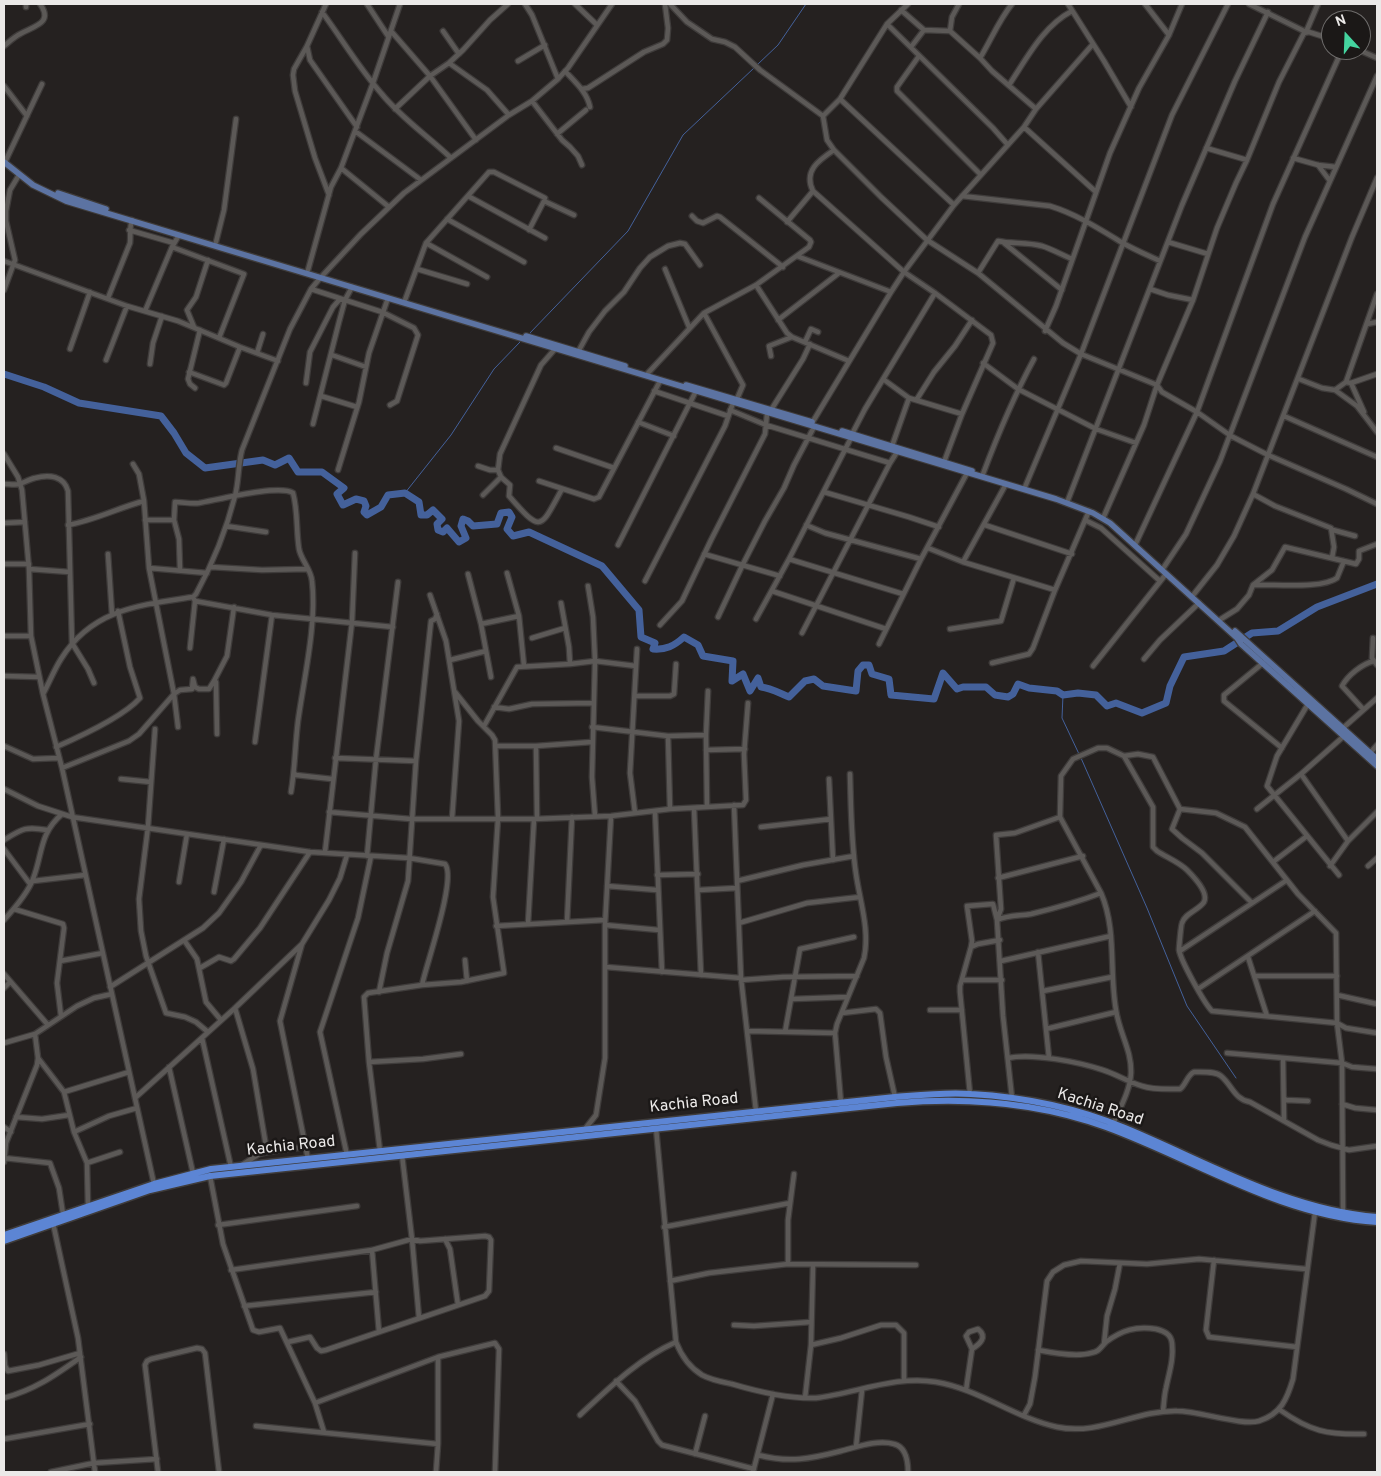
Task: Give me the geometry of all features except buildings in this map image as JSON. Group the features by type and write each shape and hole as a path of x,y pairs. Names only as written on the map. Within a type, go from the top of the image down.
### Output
{"highway":[{"name":"Kachia Road","path":"4,1240 154,1189 210,1176 308,1159 840,1102 895,1097 970,1094 1012,1098 1063,1108 1113,1124 1279,1195 1342,1213 1377,1217"},
{"name":"Kachia Road","path":"4,1235 154,1184 193,1173 231,1167 252,1168 402,1154 918,1101 963,1101 1014,1105 1081,1119 1106,1127 1271,1198 1315,1212 1358,1221 1377,1222"}],"main road":[{"path":"4,160 19,175 33,185 66,201 179,235 308,270 352,287 554,349 735,401"},
{"path":"4,160 34,181 63,195 322,276 648,373 769,412 892,446 967,473 1089,511 1110,523 1194,594 1377,759"},
{"path":"852,436 898,452 944,462 1068,500 1092,509 1104,516 1136,543 1237,638 1241,644 1377,766"}],"street":[{"path":"4,46 18,35 44,20 45,15 40,4"},
{"path":"326,4 307,46 294,69 293,75 315,158 329,195"},
{"path":"367,4 388,36"},
{"path":"308,270 333,181 341,168 356,129 400,4"},
{"path":"396,109 430,76 459,54 490,20 508,4"},
{"path":"525,4 532,15 558,79"},
{"path":"575,4 598,25"},
{"path":"190,648 194,599 208,573 226,526 235,494 239,462 290,329 311,289 360,234 389,207 421,180 509,115 532,101 558,79 612,4"},
{"path":"582,89 588,88 644,52 663,44 667,40 668,28 665,4"},
{"path":"670,4 686,22 712,39 735,47 760,70 823,116 827,140 834,150 880,197 928,240 978,273 1045,330 1081,354 1157,385 1162,392 1197,412 1231,436 1268,455 1377,504"},
{"path":"823,116 840,99 888,24 908,4"},
{"path":"950,31 952,17 958,4"},
{"path":"980,58 997,26 1012,4"},
{"path":"1068,4 1131,107"},
{"path":"1145,4 1169,35"},
{"path":"1045,330 1062,290 1110,153 1139,88 1169,35 1182,4"},
{"path":"1026,487 1081,354 1172,115 1228,4"},
{"path":"1249,4 1306,32 1321,36"},
{"path":"1104,516 1136,443 1157,385 1193,300 1228,201 1247,160 1278,82 1302,36 1306,32 1318,4"},
{"path":"901,10 924,30 950,31 992,71 1036,108"},
{"path":"1009,85 1051,26 1061,17 1072,11"},
{"path":"322,12 373,83 396,109 451,158"},
{"path":"1068,500 1160,261 1206,148 1268,12"},
{"path":"486,15 490,20"},
{"path":"888,24 1008,145"},
{"path":"911,48 924,30"},
{"path":"391,31 430,76 476,140"},
{"path":"443,31 459,54"},
{"path":"718,617 765,521 784,488 813,425 890,292 954,205 1024,127 1036,108 1093,44"},
{"path":"518,61 545,45"},
{"path":"307,46 310,60 356,129 421,180"},
{"path":"919,56 897,87 897,91 980,174"},
{"path":"1136,543 1197,412 1251,261 1338,60"},
{"path":"449,63 487,90 509,115"},
{"path":"556,134 588,108 589,100 582,89 565,71"},
{"path":"1093,666 1160,581 1186,534 1231,436 1306,237 1377,76"},
{"path":"4,160 42,84"},
{"path":"4,86 27,116"},
{"path":"840,99 954,205"},
{"path":"532,101 556,134 578,156 582,165"},
{"path":"216,242 224,210 236,120"},
{"path":"1024,127 1096,192"},
{"path":"1206,148 1247,160"},
{"path":"834,150 824,157 809,174 813,190 904,272 972,320 991,335 993,339 944,462"},
{"path":"1294,158 1318,165 1336,167"},
{"path":"1318,165 1330,181"},
{"path":"341,168 389,207"},
{"path":"406,300 426,243 492,171 544,198"},
{"path":"4,290 14,266 14,255 6,221 6,211 10,190 19,175"},
{"path":"1194,594 1217,565 1234,536 1253,494 1299,379 1352,237 1377,178"},
{"path":"4,193 10,190"},
{"path":"787,222 813,190"},
{"path":"468,196 545,238"},
{"path":"962,196 1050,206 1086,220 1123,243 1160,261"},
{"path":"648,373 704,313 756,285 809,247 811,242 759,198"},
{"path":"529,230 544,200 574,215"},
{"path":"692,216 697,221 703,223 717,216 720,217 783,267"},
{"path":"447,219 524,262"},
{"path":"108,298 130,243 131,236 129,230 132,220"},
{"path":"129,230 173,245 244,274 219,338"},
{"path":"145,311 179,235"},
{"path":"978,273 996,242 1000,241 1004,243 1018,242 1043,246 1072,259"},
{"path":"1168,242 1208,254"},
{"path":"426,243 487,277"},
{"path":"578,352 593,326 624,292 650,257 668,246 680,243 684,244 700,265"},
{"path":"1004,243 1062,290"},
{"path":"798,256 890,292"},
{"path":"194,328 187,310 196,297 208,260"},
{"path":"4,261 126,306 162,316 240,348 278,361"},
{"path":"417,269 467,284"},
{"path":"665,269 689,327"},
{"path":"778,320 839,273"},
{"path":"756,285 787,333 792,337 849,361"},
{"path":"306,383 310,352 333,307 343,299 352,287"},
{"path":"311,289 382,312 414,328 418,335 397,401 390,405"},
{"path":"1150,289 1193,300"},
{"path":"70,349 90,292"},
{"path":"756,619 824,492 865,409 936,293"},
{"path":"1377,294 1348,383 1377,432"},
{"path":"338,470 357,407 366,367 388,298"},
{"path":"313,424 332,355 343,299"},
{"path":"106,360 126,306"},
{"path":"645,582 725,426 730,410 742,385 704,313"},
{"path":"150,364 152,343 162,316"},
{"path":"916,399 972,320"},
{"path":"1366,324 1377,322"},
{"path":"660,625 682,601 765,434 769,412 803,359 811,329 818,332"},
{"path":"195,388 188,379 200,330"},
{"path":"256,353 263,334"},
{"path":"771,356 769,346 792,337"},
{"path":"189,372 224,385 240,348"},
{"path":"554,349 541,365 512,427 499,457 498,470 500,477 510,485 509,496 524,514 536,523 540,524 546,520 562,489"},
{"path":"332,355 366,367"},
{"path":"983,474 996,438 1034,359"},
{"path":"983,363 1018,389 1096,429 1136,443"},
{"path":"1335,390 1348,383 1377,374"},
{"path":"883,379 910,398 962,414"},
{"path":"1299,379 1322,388 1335,390 1357,406 1366,416"},
{"path":"539,481 597,499 660,381"},
{"path":"654,391 728,416"},
{"path":"618,545 696,391"},
{"path":"321,396 357,407"},
{"path":"892,446 910,398"},
{"path":"730,410 766,424 890,463"},
{"path":"1284,416 1377,457"},
{"path":"638,422 674,436"},
{"path":"556,448 614,468"},
{"path":"802,633 852,540 890,463 898,452"},
{"path":"4,454 22,490 29,567 31,636 39,677 62,768 154,1184"},
{"path":"133,464 139,474 144,501 149,568 174,694 178,727"},
{"path":"478,466 490,470 498,470"},
{"path":"879,644 921,559 967,473"},
{"path":"4,484 20,484 36,477 49,476 58,477 66,484 68,491 72,643 88,668 94,683"},
{"path":"483,496 500,477"},
{"path":"963,562 1006,484"},
{"path":"180,569 179,539 174,520 175,502 197,503 235,494 288,490 293,493 296,506 299,548 312,578 312,619 294,746 294,773 291,792"},
{"path":"824,492 938,527"},
{"path":"1253,494 1275,506 1329,526 1333,530 1355,536"},
{"path":"68,524 92,520 120,508 144,501"},
{"path":"992,663 1029,654 1033,648 1055,590 1089,511"},
{"path":"145,520 174,520"},
{"path":"1085,520 1101,528 1160,581"},
{"path":"4,524 25,522"},
{"path":"806,525 921,559"},
{"path":"984,525 1072,554"},
{"path":"226,526 266,532"},
{"path":"1332,558 1334,547 1333,530"},
{"path":"1221,619 1237,610 1249,595 1253,585 1272,570 1285,547 1356,564 1359,559 1359,551 1377,544"},
{"path":"928,548 963,562 1055,590"},
{"path":"325,852 332,779 352,622 355,553"},
{"path":"108,554 112,614"},
{"path":"704,554 780,576"},
{"path":"789,559 903,594"},
{"path":"1253,585 1305,585 1328,582 1337,578 1344,560"},
{"path":"4,564 70,572"},
{"path":"210,567 262,570 308,569"},
{"path":"149,568 180,569 208,573"},
{"path":"507,573 520,616 524,666"},
{"path":"468,574 481,624 491,677"},
{"path":"950,629 1002,621 1014,578"},
{"path":"347,1154 320,1032 358,918 369,856 370,815 398,582"},
{"path":"588,586 593,617 595,661 592,727 592,777 595,816"},
{"path":"772,591 886,629"},
{"path":"430,595 446,641 455,692 459,733 452,819"},
{"path":"43,694 60,660 72,643 88,629 102,618 118,611 156,602 194,599 272,615 393,627"},
{"path":"561,603 570,664"},
{"path":"1144,659 1160,640 1199,603"},
{"path":"62,768 129,741 138,734 174,694 180,690 192,689 193,679 195,687 209,689 226,656 234,607"},
{"path":"56,747 121,713 140,698 130,667 118,611"},
{"path":"379,992 387,953 408,881 416,762 431,621 435,619 437,614"},
{"path":"255,742 272,615"},
{"path":"481,624 520,616"},
{"path":"532,638 565,628"},
{"path":"4,636 31,636"},
{"path":"1373,638 1372,656 1377,665"},
{"path":"635,813 630,773 637,649"},
{"path":"450,660 486,651"},
{"path":"484,726 516,668 595,661 636,666"},
{"path":"1363,709 1342,686 1346,680 1366,663 1374,661"},
{"path":"1263,663 1224,695 1224,701 1282,748"},
{"path":"635,696 670,696 674,694 676,664"},
{"path":"4,676 39,677"},
{"path":"214,681 216,682 217,734"},
{"path":"708,691 706,735 708,807"},
{"path":"380,1151 369,1062 363,999 365,995 422,985 467,981 504,973 493,897 498,818 496,746 492,734 478,721 455,692"},
{"path":"1342,728 1377,698"},
{"path":"494,708 509,709 532,704 593,703"},
{"path":"329,812 411,819 535,819 610,816 670,809 743,806 745,803 745,749 748,703"},
{"path":"1308,704 1282,748 1267,784 1274,796 1339,875"},
{"path":"592,727 668,736 706,735"},
{"path":"155,729 148,827 139,899 141,931 166,1013 185,1017 196,1022 208,1032"},
{"path":"668,736 670,809"},
{"path":"1257,809 1344,736"},
{"path":"496,746 536,746 592,742"},
{"path":"1370,753 1377,745"},
{"path":"4,746 33,759 59,758"},
{"path":"528,924 535,819 536,746"},
{"path":"1113,1124 1130,1082 1130,1058 1116,1012 1112,977 1111,936 1106,904 1083,856 1060,816 1061,776 1073,759 1098,748 1107,748 1124,756 1138,754 1153,757 1180,809 1172,829 1202,853 1252,904"},
{"path":"706,750 745,749"},
{"path":"1124,756 1152,807 1153,847 1186,869 1204,891 1203,903 1185,917 1182,923 1180,952 1198,990 1212,1011 1337,1023 1346,1028 1377,1033"},
{"path":"335,758 416,762"},
{"path":"294,773 332,779"},
{"path":"840,1102 835,1033 866,949 866,932 854,856 850,774"},
{"path":"1301,774 1348,841"},
{"path":"121,779 151,782"},
{"path":"829,779 833,860"},
{"path":"4,789 38,806 72,817 310,852 409,858 445,864 449,870 443,908 422,985"},
{"path":"734,805 741,979 756,1112"},
{"path":"694,808 702,975"},
{"path":"1180,809 1216,812 1245,827 1287,880 1336,933 1337,1023 1342,1063 1342,1213"},
{"path":"654,811 662,972"},
{"path":"1330,866 1348,841 1377,812"},
{"path":"4,920 14,910 31,883 47,830 62,814"},
{"path":"585,1129 596,1115 605,1058 605,923 610,816"},
{"path":"997,920 1001,909 996,835 1015,834 1060,816"},
{"path":"567,922 572,817"},
{"path":"761,827 831,819"},
{"path":"4,840 12,834 31,827 47,830"},
{"path":"180,882 187,834"},
{"path":"1273,862 1307,836"},
{"path":"214,892 224,839"},
{"path":"110,987 203,928 219,913 241,882 261,845"},
{"path":"4,849 31,883"},
{"path":"200,968 219,956 229,961 234,959 260,928 310,852"},
{"path":"135,1098 235,1008 302,944 329,900 340,878 347,855"},
{"path":"737,881 781,870 854,856"},
{"path":"998,878 1083,856"},
{"path":"1368,866 1377,858"},
{"path":"657,875 698,874"},
{"path":"31,883 86,876"},
{"path":"1180,952 1287,880"},
{"path":"606,886 657,890"},
{"path":"699,890 737,888"},
{"path":"997,920 1005,916 1012,917 1072,904 1102,893"},
{"path":"739,923 807,904 860,897"},
{"path":"970,1094 960,992 972,942 968,906 993,904 1000,940 1003,1016 1012,1098"},
{"path":"14,910 63,924 57,983 62,1016"},
{"path":"1198,990 1315,912"},
{"path":"496,926 567,922 605,923 659,930"},
{"path":"1001,961 1111,936"},
{"path":"785,1032 800,949 854,938"},
{"path":"184,940 197,959 206,1002 221,1020"},
{"path":"971,947 1000,940"},
{"path":"302,944 280,1021 308,1159"},
{"path":"1038,952 1049,1058"},
{"path":"60,960 103,953"},
{"path":"1248,957 1267,1016"},
{"path":"465,960 467,981"},
{"path":"606,967 741,979 857,976"},
{"path":"4,974 48,1025"},
{"path":"1255,976 1337,976"},
{"path":"1043,991 1112,977"},
{"path":"962,980 1002,980"},
{"path":"4,988 10,982"},
{"path":"4,1043 35,1034 77,1006 94,998 112,994"},
{"path":"1337,995 1377,1004"},
{"path":"792,998 848,997"},
{"path":"235,1008 253,1069 267,1152"},
{"path":"842,1013 876,1009 880,1013 886,1057 895,1097"},
{"path":"930,1010 962,1010"},
{"path":"1046,1029 1116,1012"},
{"path":"747,1032 835,1033"},
{"path":"35,1034 37,1065 6,1143 4,1159 50,1163 59,1188 63,1214"},
{"path":"202,1038 231,1167"},
{"path":"1226,1053 1342,1063 1352,1067 1377,1069"},
{"path":"369,1062 423,1060 461,1054"},
{"path":"1008,1058 1020,1056 1049,1058 1102,1070 1150,1088 1180,1089 1187,1082 1191,1073 1217,1074 1240,1099 1250,1102 1318,1140 1349,1150 1377,1146"},
{"path":"38,1058 64,1092 74,1132 87,1163 88,1206"},
{"path":"1283,1058 1284,1121"},
{"path":"169,1067 193,1173"},
{"path":"64,1092 129,1072"},
{"path":"1284,1098 1286,1100 1308,1101"},
{"path":"1342,1104 1355,1108 1377,1110"},
{"path":"74,1132 100,1119 137,1108"},
{"path":"1343,1113 1355,1108"},
{"path":"16,1117 42,1119 69,1115"},
{"path":"4,1127 11,1132"},
{"path":"656,1128 676,1342 686,1361 700,1374 708,1378 773,1394 805,1398 829,1396 904,1381 937,1382 966,1390 1024,1415 1058,1427 1083,1430 1163,1411 1178,1411 1242,1421 1258,1421 1280,1410 1293,1379 1315,1212"},
{"path":"241,1166 259,1154 305,1147"},
{"path":"87,1163 120,1152"},
{"path":"402,1154 419,1318"},
{"path":"788,1264 788,1220 794,1174"},
{"path":"210,1176 218,1225 231,1270 253,1330 259,1332 280,1328 315,1402 324,1432"},
{"path":"664,1227 790,1203"},
{"path":"218,1225 357,1206"},
{"path":"53,1223 80,1355 95,1472"},
{"path":"231,1270 372,1250 412,1239 420,1241 484,1236 491,1240 489,1292 485,1296 321,1351 310,1337 288,1342"},
{"path":"445,1239 450,1249 458,1305"},
{"path":"372,1250 380,1332"},
{"path":"1024,1415 1030,1404 1036,1376 1047,1281 1053,1272 1064,1265 1081,1261 1168,1263 1199,1259 1306,1269"},
{"path":"1214,1260 1206,1330 1209,1337 1297,1347"},
{"path":"1104,1344 1107,1316 1120,1263"},
{"path":"670,1281 709,1273 788,1264 916,1265"},
{"path":"805,1398 811,1345 813,1265"},
{"path":"244,1306 376,1292"},
{"path":"734,1325 754,1326 811,1322"},
{"path":"811,1345 841,1338 881,1325 896,1324 904,1333 904,1381"},
{"path":"1038,1350 1090,1354 1098,1351 1118,1333 1132,1328 1160,1330 1169,1334 1172,1342 1172,1365 1163,1411"},
{"path":"966,1390 972,1349 966,1336 969,1332 978,1329 983,1337 982,1342 972,1349"},
{"path":"580,1415 616,1381 648,1357 676,1342"},
{"path":"315,1402 438,1358 492,1343 498,1346 495,1472"},
{"path":"158,1472 147,1361 197,1348 202,1349 205,1353 219,1472"},
{"path":"4,1354 8,1371 80,1355"},
{"path":"4,1398 41,1385 80,1355"},
{"path":"436,1472 438,1444 438,1358"},
{"path":"616,1381 635,1401 658,1441 668,1448 754,1471 773,1394"},
{"path":"856,1447 862,1390"},
{"path":"1280,1410 1315,1430 1341,1435 1364,1434"},
{"path":"695,1454 705,1416"},
{"path":"4,1439 90,1424"},
{"path":"256,1426 438,1444"},
{"path":"758,1455 772,1459 792,1461 856,1447 883,1443 895,1444 905,1453 908,1472"},
{"path":"51,1472 94,1463 157,1459"}],"waterway":[{"path":"757,65 778,45 806,4"},
{"path":"529,334 628,231 683,135 754,68"},
{"path":"405,493 451,435 494,369 520,342"},
{"path":"4,374 44,387 79,403 161,416 186,453 205,468 263,460 275,465 289,458 298,472 322,472 344,488 337,494 343,505 356,499 364,501 366,506 364,512 367,515 381,507 388,495 405,493 419,502 421,515 427,515 433,510 442,519 437,524 438,530 443,532 447,528 459,542 466,538 461,526 463,519 473,526 497,524 501,513 509,512 512,517 507,529 513,536 529,532 602,566 639,610 641,637 655,643 653,649 670,647 684,637 698,645 703,656 733,661 732,681 743,674 750,691 758,678 761,687 789,697 805,681 814,679 823,686 856,691 858,671 863,665 869,665 872,674 889,679 891,695 934,699 943,673 957,689 963,687 986,687 995,695 1008,697 1013,694 1018,684 1029,688 1057,691 1063,695 1078,693 1096,695 1107,706 1116,703 1142,713 1166,703 1170,686 1184,657 1224,651 1252,633 1278,631 1317,607 1377,584"},
{"path":"1063,695 1062,718 1079,754"},
{"path":"1081,758 1147,908 1187,1006 1236,1078"}]}
